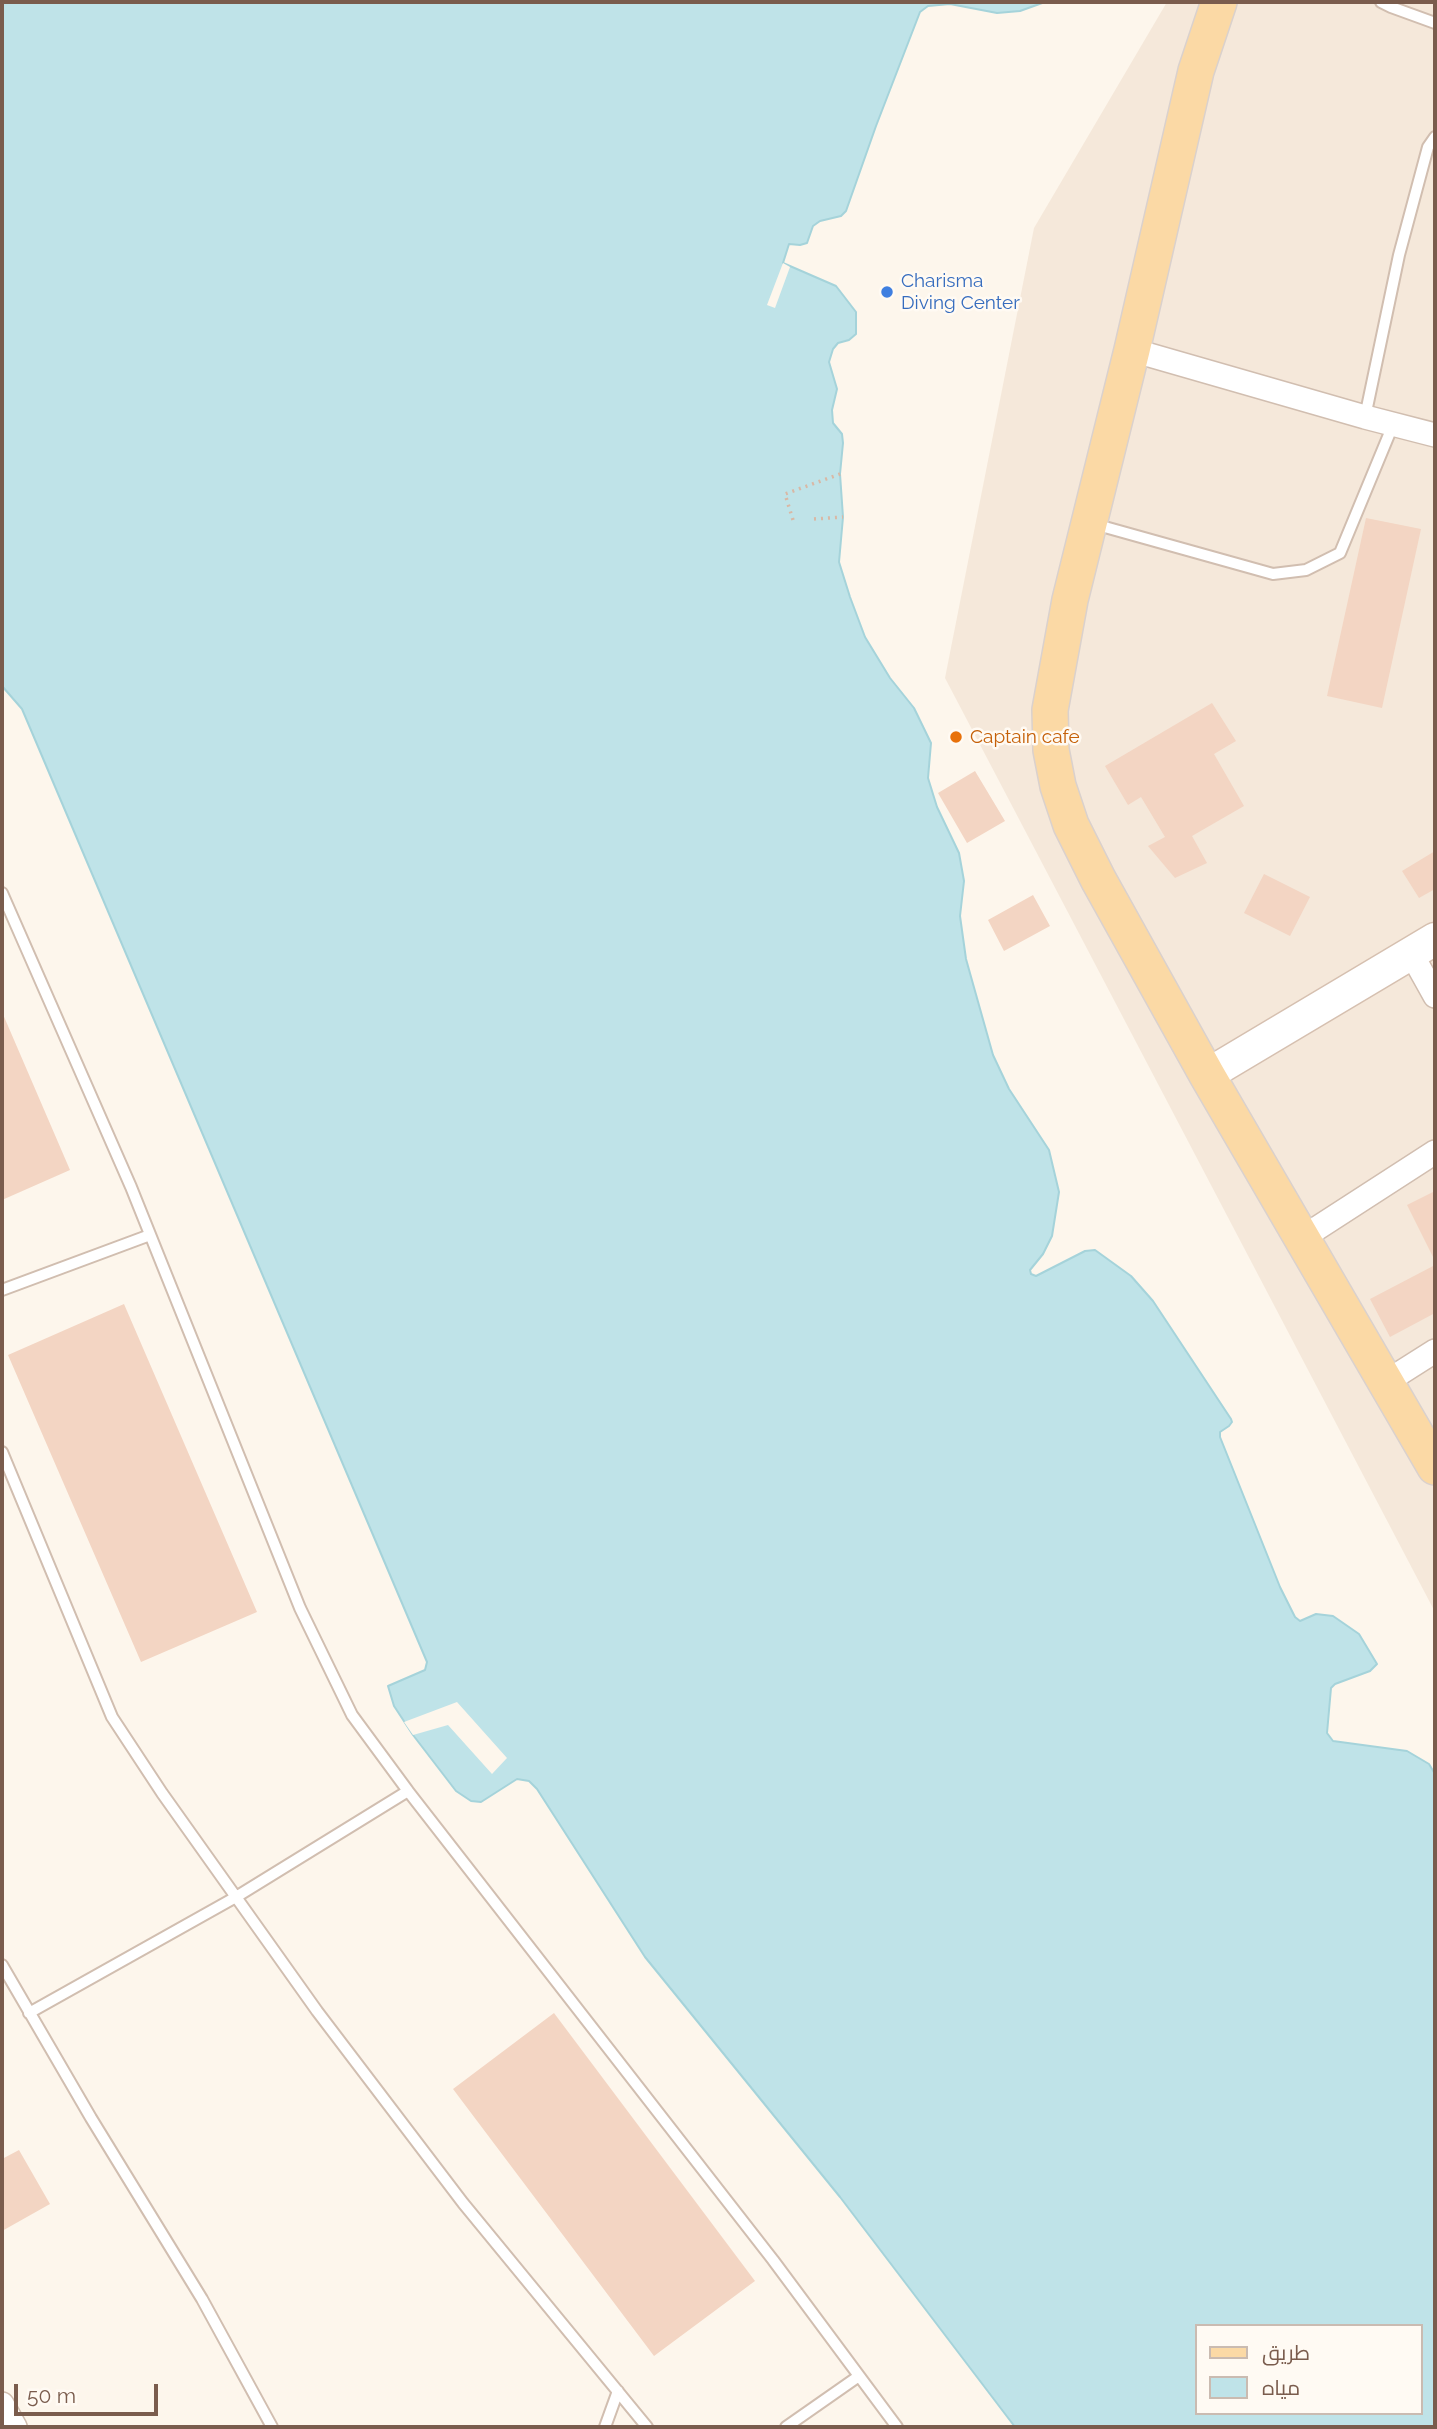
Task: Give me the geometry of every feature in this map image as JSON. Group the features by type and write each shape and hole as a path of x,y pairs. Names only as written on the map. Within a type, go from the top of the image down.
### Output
{"main road":[{"path":"1219,2 1196,71 1132,349 1088,522 1056,668 1050,710 1051,750 1058,786 1072,825 1098,879 1207,1075 1435,1467"}],"street":[{"path":"1132,349 1435,435"},
{"path":"1207,1075 1423,946 1435,996"},
{"path":"1302,1238 1435,1152"},
{"path":"1386,1382 1435,1351"},
{"path":"2,2404 15,2427"}],"lane":[{"path":"1381,2 1435,23"},
{"path":"1364,417 1399,255 1427,147 1435,137"},
{"path":"1088,522 1273,574 1306,570 1340,553 1393,425"},
{"path":"2,893 150,1235 300,1608 352,1715 408,1791 773,2260 897,2427"},
{"path":"2,1290 150,1235"},
{"path":"2,1452 112,1717 162,1793 317,2011 463,2203 647,2427"},
{"path":"29,2013 236,1897 408,1791"},
{"path":"2,1965 91,2118 202,2299 272,2427"},
{"path":"786,2427 859,2376"},
{"path":"605,2427 618,2391"}],"path":[{"path":"793,520 785,494 840,474"},
{"path":"814,519 843,517"}],"shaded area":[{"path":"1167,2 1435,2 1435,1612 945,678 1034,228"}],"water":[{"path":"2,2 1045,2 1020,11 997,13 950,4 928,6 920,12 846,211 841,216 820,221 813,226 807,243 789,244 783,263 836,286 856,312 856,334 849,340 838,343 829,362 837,389 832,410 833,423 842,434 843,443 840,474 843,517 839,562 865,637 890,678 914,708 931,743 928,778 937,807 959,853 964,881 960,916 966,959 993,1055 1009,1089 1049,1150 1059,1192 1052,1236 1043,1254 1030,1270 1031,1274 1036,1276 1085,1251 1095,1250 1131,1276 1153,1301 1231,1419 1229,1426 1220,1432 1220,1437 1280,1587 1295,1617 1300,1621 1316,1614 1333,1616 1359,1634 1377,1664 1370,1671 1331,1688 1327,1733 1333,1741 1407,1751 1429,1764 1435,1774 1435,2427 1015,2427 840,2197 645,1957 537,1789 529,1781 517,1779 481,1802 471,1801 456,1791 394,1706 388,1686 425,1670 427,1662 22,709 2,686"}],"pier":[{"path":"783,263 790,267 775,308 767,305"},
{"path":"457,1702 507,1758 492,1774 448,1725 413,1735 404,1722"}],"building":[{"path":"1366,518 1421,529 1382,708 1327,696"},
{"path":"1212,703 1236,741 1214,754 1244,806 1192,836 1207,863 1175,878 1148,846 1165,837 1141,797 1128,805 1105,766"},
{"path":"975,771 1005,821 967,843 938,793"},
{"path":"1435,851 1435,889 1419,898 1402,871"},
{"path":"1264,874 1310,897 1290,936 1244,913"},
{"path":"1033,895 1050,926 1004,951 988,920"},
{"path":"2,1012 70,1170 2,1200"},
{"path":"1435,1191 1435,1261 1407,1205"},
{"path":"1435,1265 1435,1313 1390,1337 1370,1299"},
{"path":"124,1304 257,1612 141,1662 8,1355"},
{"path":"554,2013 755,2281 654,2356 453,2089"},
{"path":"19,2150 50,2204 2,2231 2,2159"}],"place":[{"name":"Charisma Diving Center","path":"887,292"},
{"name":"Captain cafe","path":"956,737"}]}
